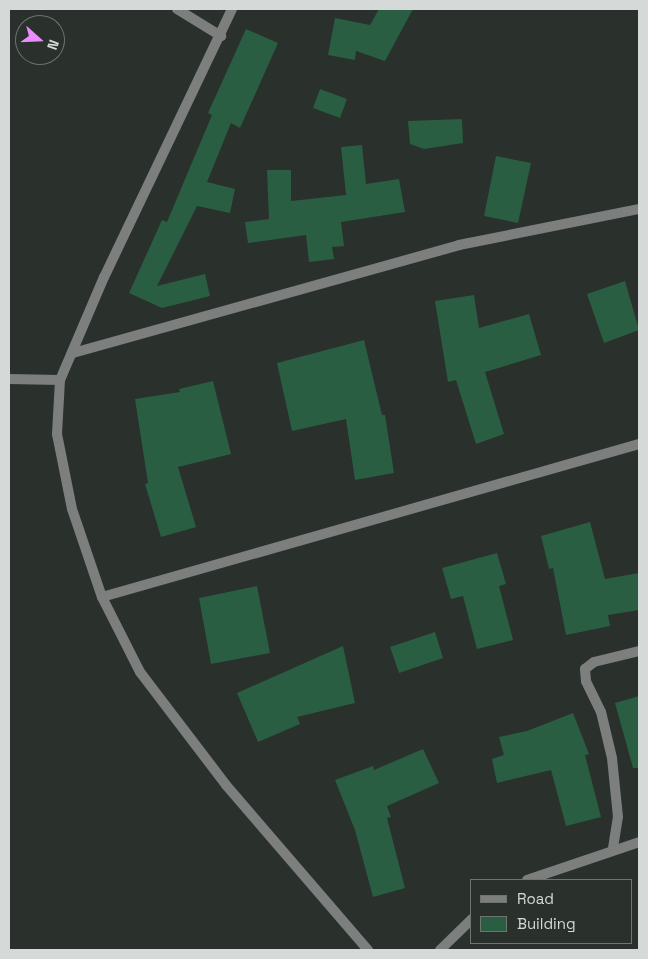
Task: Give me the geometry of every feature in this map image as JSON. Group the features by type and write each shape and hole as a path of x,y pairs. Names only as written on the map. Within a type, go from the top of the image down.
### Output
{"street":[{"path":"177,9 221,36"},
{"path":"232,9 221,36 104,277 60,380 57,434 72,509 102,597 146,680 226,785 368,950"},
{"path":"73,353 458,245 639,209"},
{"path":"9,379 60,380"},
{"path":"102,597 639,444"},
{"path":"613,848 618,817 612,758 601,712 586,681 585,669 594,662 639,651"},
{"path":"531,879 613,848 639,842"},
{"path":"440,950 470,921"}],"building":[{"path":"379,9 413,9 385,61 356,51 355,60 328,55 335,18 370,25"},
{"path":"246,29 278,43 240,128 231,123 207,182 235,189 230,213 197,206 157,286 205,274 210,296 162,308 129,293 162,220 167,222 212,115 208,113"},
{"path":"320,89 347,99 340,118 313,108"},
{"path":"462,119 463,143 424,149 410,144 408,121"},
{"path":"362,145 366,184 399,179 405,212 341,222 344,246 332,247 334,259 309,262 306,235 248,243 245,222 269,219 267,170 291,170 291,201 346,195 341,147"},
{"path":"496,156 531,163 518,223 484,216"},
{"path":"625,281 639,330 604,343 587,294"},
{"path":"474,295 479,328 529,314 541,355 485,372 504,434 476,444 456,380 448,382 435,301"},
{"path":"364,340 382,415 385,415 394,473 355,480 346,419 292,431 277,363"},
{"path":"213,381 231,454 178,467 196,527 161,537 145,484 148,483 135,399 180,392 179,389"},
{"path":"590,522 605,579 639,573 639,610 608,615 610,626 566,635 553,568 549,569 541,536"},
{"path":"497,553 506,584 499,586 513,640 477,649 463,596 451,599 442,568"},
{"path":"257,586 270,653 211,664 199,598"},
{"path":"435,632 443,658 399,673 390,647"},
{"path":"343,646 355,703 297,717 300,724 258,742 237,693"},
{"path":"639,696 639,768 633,768 615,703"},
{"path":"573,713 589,754 585,755 601,817 566,826 551,770 497,783 492,759 504,755 499,737 527,731"},
{"path":"423,749 439,783 387,806 391,817 387,818 405,888 373,897 355,830 335,780 373,766 374,770"}]}
